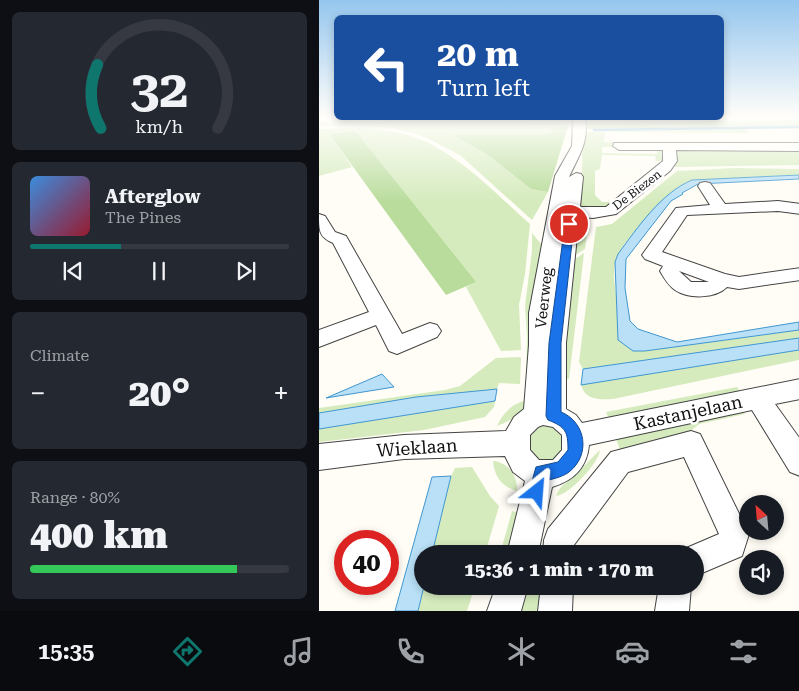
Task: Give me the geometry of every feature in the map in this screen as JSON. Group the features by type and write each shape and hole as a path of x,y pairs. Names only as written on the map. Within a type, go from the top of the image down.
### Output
{"street":[{"name":"Veerweg","path":"545,416 555,343 563,212 577,169 574,152 576,146"},
{"name":"De Biezen","path":"619,146 799,147"},
{"name":"De Biezen","path":"563,212 593,213 611,211 665,168 670,161 669,146"},
{"path":"705,186 720,209"},
{"path":"799,209 777,206 682,211 651,255 674,264 669,271 677,283 690,290 715,288 723,280 739,283 799,274"},
{"path":"319,219 329,236 340,240 397,345 430,331"},
{"path":"319,339 381,315"},
{"name":"Kastanjelaan","path":"576,436 799,389"},
{"path":"758,398 791,435 799,463"},
{"path":"545,416 568,423 576,436 576,450 569,463 557,471 541,473 531,469 522,463 517,454 515,444 520,429 527,422 545,416"},
{"path":"559,545 559,540 620,461 691,443 734,534 731,545 704,556"},
{"name":"Wieklaan","path":"319,457 404,447 515,444"},
{"path":"524,545 541,473"},
{"path":"504,611 509,595"},
{"path":"555,611 556,595"},
{"path":"672,611 674,595"}],"green space":[{"path":"319,146 337,146 352,167 319,176"},
{"path":"338,146 367,146 476,282 446,295"},
{"path":"367,146 434,146 452,157 484,182 530,224 525,274 519,305 521,350 501,351 466,287 475,282"},
{"path":"442,146 471,146 488,155 531,189 548,192 532,220 460,155"},
{"path":"471,146 562,146 548,192 531,189 488,155"},
{"path":"583,146 614,146 602,147 602,153 657,154 657,149 663,150 665,161 656,161 655,156 602,155 600,169 595,171 595,195 602,202 610,202 613,205 596,209 577,209 582,171"},
{"path":"799,149 799,165 673,167 675,157 673,150"},
{"path":"735,168 799,169 799,175 692,180 672,192 662,202 624,245 615,265 615,290 633,351 645,351 799,330 799,338 583,369 579,362 596,227 612,224 677,171"},
{"path":"574,226 588,227 585,249 569,259"},
{"path":"532,233 546,250 526,385 527,336 525,306 532,251"},
{"path":"584,253 569,379 561,378 569,263"},
{"path":"799,350 799,360 613,399 593,398 586,394 581,385"},
{"path":"521,357 520,384 499,383 497,389 416,397 319,413 319,408 445,390 460,386 496,358"},
{"path":"737,387 741,393 609,419 606,412"},
{"path":"529,400 516,416 497,426 502,416 510,408"},
{"path":"495,401 494,407 485,417 424,430 319,442 319,429"},
{"path":"742,409 745,414 699,424 686,435 621,453 616,439"},
{"path":"546,426 553,427 558,431 562,436 562,450 558,455 553,459 546,460 539,459 534,455 530,450 529,443 530,436 534,431 539,427"},
{"path":"600,450 595,463 583,478 562,494 556,496 562,486"},
{"path":"493,461 503,464 511,471 516,480 517,491 503,484 497,476"},
{"path":"472,467 490,496 499,506 488,545 434,545 451,476 455,468"},
{"path":"512,511 517,512 508,545 503,545"},
{"path":"422,595 472,595 467,611 418,611"},
{"path":"523,595 548,595 546,611 518,611"}],"water":[{"path":"799,175 799,179 698,184 682,193 671,201 626,259 625,288 630,321 638,329 677,342 799,322 799,330 645,351 633,351 618,340 615,262 618,254 660,202 670,193 692,180"},
{"path":"799,338 799,350 581,385 583,369"},
{"path":"382,374 394,387 326,398"},
{"path":"497,389 495,401 319,429 319,413 416,397"},
{"path":"451,476 434,545 414,545 414,595 422,595 418,611 395,611 432,477"}],"route":[{"path":"537,492 541,473 557,471 569,463 576,450 577,443 574,431 568,423 559,417 553,416 555,343 569,224"}]}
